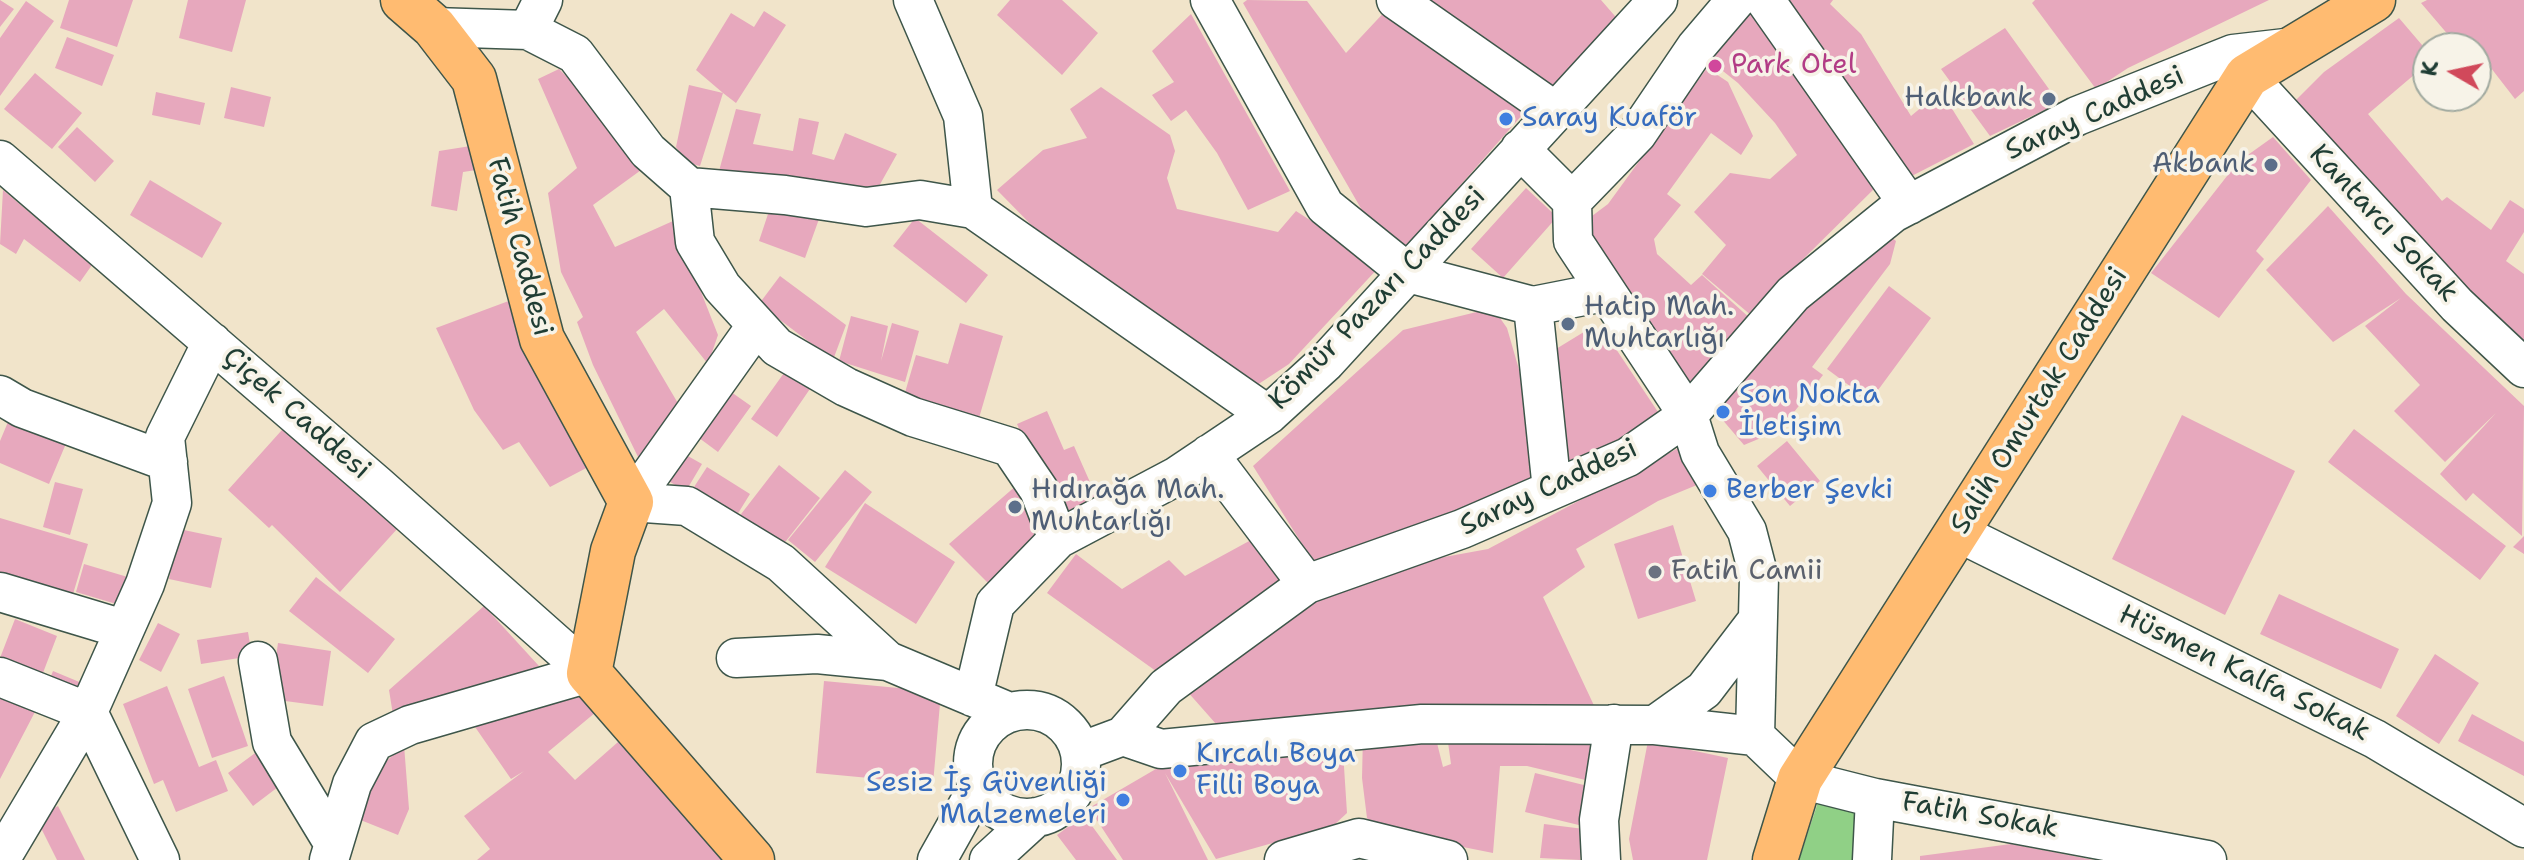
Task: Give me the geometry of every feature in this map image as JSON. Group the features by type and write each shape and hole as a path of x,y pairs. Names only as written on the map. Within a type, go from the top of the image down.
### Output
{"main road":[{"name":"Salih Omurtak Caddesi","path":"1775,860 1800,779 2247,76 2373,0"},
{"name":"Fatih Caddesi","path":"418,14 474,79 542,339 631,502"},
{"path":"631,502 613,551 589,673 752,860"}],"street":[{"path":"913,0 963,116 973,209"},
{"path":"1210,0 1325,206 1408,273 1533,306 1604,292"},
{"path":"1396,0 1555,111"},
{"name":"Kömür Pazarı Caddesi","path":"973,697 995,604 1058,539 1177,476 1268,415 1326,362 1658,0"},
{"path":"1572,201 1637,134 1696,47 1736,0"},
{"path":"1765,0 1909,205"},
{"path":"418,14 536,15 575,54 648,151 689,187 785,195 866,207 920,200 973,209 1268,415"},
{"name":"Saray Caddesi","path":"1123,736 1166,687 1307,584 1462,529 1628,457 1688,415 1793,294 1893,213 2091,111 2233,54 2295,47"},
{"name":"Kantarcı Sokak","path":"2247,76 2457,305 2524,368"},
{"path":"1520,149 1572,201 1573,241 1688,415 1700,453 1747,531 1759,577 1755,736"},
{"name":"Çiçek Caddesi","path":"5,167 212,342 589,673"},
{"path":"689,187 695,242 722,287 777,347 846,387 913,417 1010,447 1039,490 1058,539"},
{"path":"1533,306 1552,490"},
{"path":"631,502 756,326"},
{"path":"6,839 88,712 145,584 172,503 165,437 212,342"},
{"path":"0,395 22,408 168,462"},
{"path":"1209,454 1307,584"},
{"path":"631,502 687,506 781,563 888,661"},
{"name":"Hüsmen Kalfa Sokak","path":"1957,532 2375,739 2524,828"},
{"path":"0,592 123,629"},
{"path":"1655,725 1704,690 1756,622"},
{"path":"736,658 817,654 888,661 1009,712"},
{"path":"258,661 272,742 331,851"},
{"path":"331,851 352,784 374,742 410,725 589,673"},
{"path":"0,677 88,712 160,860"},
{"path":"989,860 1036,817 1052,812 1066,801 1076,787 1080,752 1073,735 1061,721 1045,712 1027,709 1009,712 993,721 974,752 973,770 978,787 1002,812 1036,817"},
{"path":"1080,752 1123,736 1161,749 1422,724 1655,725 1755,736 1800,779"},
{"path":"1601,860 1599,820 1614,724"},
{"name":"Fatih Sokak","path":"1800,779 1875,798 2207,860"},
{"path":"937,860 978,787"},
{"path":"1872,860 1875,798"},
{"path":"1284,860 1359,838 1448,860"}],"green space":[{"path":"1820,796 1875,798 1868,860 1799,860"}],"building":[{"path":"0,0 14,9 0,27"},
{"path":"69,0 133,0 117,47 60,28"},
{"path":"188,0 246,0 232,52 179,38"},
{"path":"1010,0 1062,0 1098,33 1062,75 997,15"},
{"path":"1247,0 1307,1 1346,53 1390,6 1530,106 1406,247 1367,219 1243,3"},
{"path":"1417,0 1601,0 1621,23 1551,89"},
{"path":"1775,0 1833,0 1830,4 1861,34 1911,116 1941,91 1974,144 1902,181"},
{"path":"2035,0 2269,0 2128,68 2096,89 2032,3"},
{"path":"2427,0 2524,0 2524,91 2515,99 2492,69 2492,32 2446,32 2421,3"},
{"path":"26,1 54,21 0,96 0,38"},
{"path":"1752,4 1877,186 1786,276 1752,316 1702,274 1726,245 1694,212 1730,173 1770,179 1797,155 1775,123 1738,83 1709,60"},
{"path":"764,11 786,25 736,103 696,70 731,13 754,27"},
{"path":"1191,14 1290,191 1248,210 1217,153 1186,110 1171,121 1152,95 1174,82 1152,51"},
{"path":"2399,18 2412,33 2412,77 2368,114 2442,201 2447,197 2491,230 2510,200 2524,209 2524,232 2506,261 2524,274 2524,362 2290,106 2324,72"},
{"path":"2005,28 2059,103 1990,136 1941,69"},
{"path":"67,37 114,55 102,86 55,68"},
{"path":"1707,68 1728,82 1753,136 1741,155 1711,133 1667,194 1681,205 1654,239 1657,254 1691,285 1702,275 1752,320 1687,390 1584,222 1608,204"},
{"path":"559,69 621,131 648,165 593,205 615,247 673,221 718,335 708,364 664,309 636,332 679,405 641,463 593,365 577,322 583,317 561,272 548,193 577,168 538,79"},
{"path":"35,73 82,113 52,149 4,109"},
{"path":"689,85 723,93 700,166 688,163 676,147"},
{"path":"231,87 271,97 264,127 224,118"},
{"path":"1101,87 1170,135 1175,151 1167,178 1177,209 1278,232 1296,211 1380,266 1289,364 1254,387 1051,245 997,190 1043,150 1087,138 1070,109"},
{"path":"156,92 205,103 200,125 152,115"},
{"path":"736,109 761,114 753,144 793,151 799,118 819,122 812,154 834,160 845,133 897,154 874,195 719,171"},
{"path":"77,127 114,161 95,182 58,147"},
{"path":"2273,137 2311,180 2256,251 2264,259 2219,318 2151,273 2238,162"},
{"path":"477,145 483,169 463,172 457,211 431,206 439,151"},
{"path":"150,180 222,223 202,258 130,215"},
{"path":"1526,188 1557,217 1503,278 1471,249"},
{"path":"3,190 92,265 80,282 24,239 16,254 0,244"},
{"path":"772,202 819,219 805,258 759,241"},
{"path":"2328,206 2406,294 2524,406 2522,536 2473,493 2466,501 2440,474 2496,413 2445,462 2394,411 2420,385 2365,326 2401,298 2333,342 2266,270"},
{"path":"915,218 988,275 966,303 893,246"},
{"path":"1885,232 1896,241 1890,264 1812,367 1823,375 1780,430 1744,445 1715,411 1810,287"},
{"path":"780,276 846,325 833,360 759,304"},
{"path":"1889,286 1931,318 1870,401 1827,369"},
{"path":"514,299 594,464 550,487 519,442 503,450 474,410 436,328"},
{"path":"1493,308 1507,328 1539,439 1541,478 1440,519 1314,563 1253,466 1403,330"},
{"path":"851,316 888,326 881,361 892,323 919,331 905,382 839,361"},
{"path":"960,323 1003,336 979,418 904,396 916,355 948,364"},
{"path":"1592,327 1604,331 1658,412 1657,427 1563,465 1556,349"},
{"path":"789,366 814,383 777,437 751,419"},
{"path":"724,387 751,406 718,452 691,432"},
{"path":"13,410 70,434 49,484 0,463 0,441"},
{"path":"1047,411 1064,450 1074,446 1097,498 1057,516 1017,424"},
{"path":"2182,415 2295,471 2225,615 2112,559"},
{"path":"290,421 398,528 340,592 272,525 269,528 228,490"},
{"path":"2354,429 2506,546 2480,580 2328,462"},
{"path":"1787,441 1820,481 1790,506 1757,466"},
{"path":"1686,444 1709,480 1658,501 1576,549 1585,567 1543,597 1598,714 1224,733 1186,690 1314,603 1395,566 1488,549"},
{"path":"679,451 702,464 686,491 663,478"},
{"path":"779,465 820,498 782,546 738,518"},
{"path":"707,467 750,494 737,515 694,487"},
{"path":"845,470 872,492 815,562 788,540"},
{"path":"1025,478 1052,539 998,593 949,544"},
{"path":"55,482 83,489 70,535 43,527"},
{"path":"865,503 955,562 916,624 825,567"},
{"path":"0,518 88,544 73,594 0,572"},
{"name":"Fatih Camii","path":"1673,525 1696,601 1638,619 1614,544"},
{"path":"179,529 222,538 211,588 169,579"},
{"path":"2524,536 2524,554 2513,547"},
{"path":"1251,540 1284,586 1160,674 1047,593 1076,554 1122,589 1169,560 1185,576"},
{"path":"84,564 131,578 123,606 76,592"},
{"path":"316,577 395,639 368,673 289,611"},
{"path":"2279,594 2399,649 2381,689 2260,634"},
{"path":"484,606 539,666 394,721 389,690"},
{"path":"15,619 57,636 38,686 0,671 0,658"},
{"path":"158,623 180,634 161,672 139,660"},
{"path":"248,632 252,656 201,664 197,640"},
{"path":"278,643 331,651 323,706 270,699"},
{"path":"2435,654 2479,683 2439,744 2396,716"},
{"path":"53,671 89,686 82,703 46,689"},
{"path":"224,676 248,746 212,758 188,689"},
{"path":"824,681 941,692 933,784 816,773"},
{"path":"572,685 596,712 548,752 575,780 618,742 726,860 477,860 490,849 464,816 524,771 511,779 473,724"},
{"path":"167,686 199,767 216,760 228,791 176,812 163,780 154,784 123,704"},
{"path":"0,694 37,708 0,779"},
{"path":"2472,714 2524,742 2524,776 2458,741"},
{"path":"1446,728 1605,728 1598,783 1527,766 1500,766 1493,853 1378,830 1367,818 1362,778 1363,735 1434,731 1443,767 1451,764"},
{"path":"1342,736 1347,813 1333,826 1216,859 1165,773 1208,860 1123,860 1089,808 1161,766"},
{"path":"1648,741 1728,758 1707,860 1633,860 1629,839"},
{"path":"404,745 409,809 398,835 358,819 380,767"},
{"path":"262,748 286,781 253,806 228,773"},
{"path":"1535,773 1596,788 1587,827 1525,812"},
{"path":"58,806 85,860 57,860 36,818"},
{"path":"1084,815 1117,860 1076,860 1057,835"},
{"path":"1544,824 1584,829 1580,860 1540,858"},
{"path":"2011,844 2094,860 1920,860 1920,856"}],"place":[{"name":"Park Otel","path":"1715,66"},
{"name":"Halkbank","path":"2049,99"},
{"name":"Saray Kuaför","path":"1506,119"},
{"name":"Akbank","path":"2271,165"},
{"name":"Hatip Mah. Muhtarlığı","path":"1568,324"},
{"name":"Son Nokta İletişim","path":"1723,412"},
{"name":"Berber Şevki","path":"1710,491"},
{"name":"Hıdırağa Mah. Muhtarlığı","path":"1015,507"},
{"name":"Fatih Camii","path":"1655,572"},
{"name":"Kırcalı Boya Filli Boya","path":"1180,771"},
{"name":"Sesiz İş Güvenliği Malzemeleri","path":"1123,800"}]}
